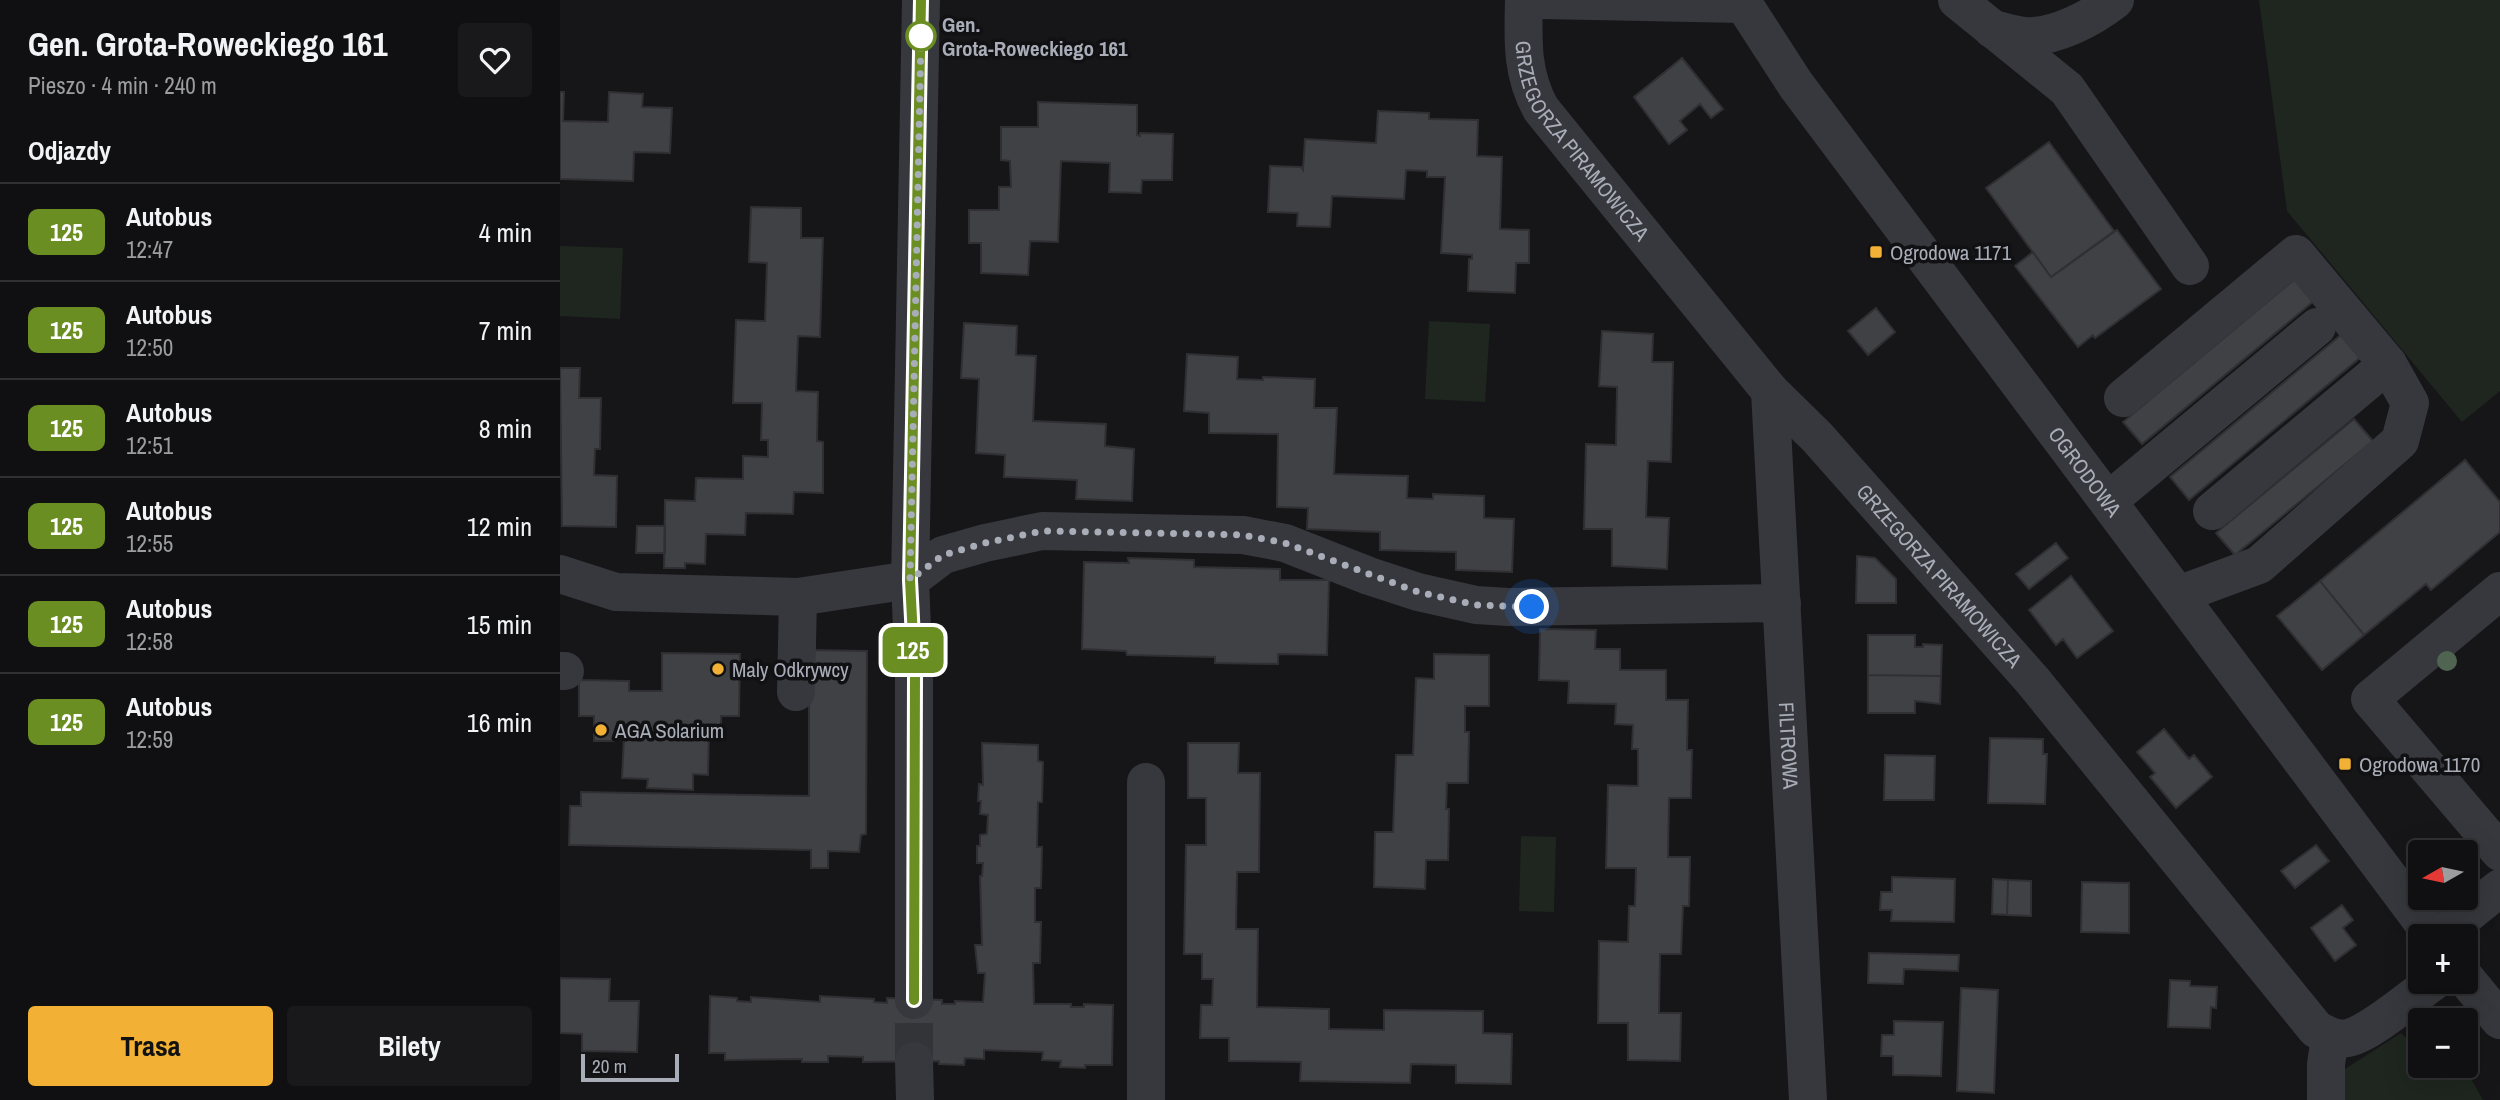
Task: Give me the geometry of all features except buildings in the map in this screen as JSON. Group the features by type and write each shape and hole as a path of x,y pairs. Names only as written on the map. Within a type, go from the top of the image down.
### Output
{"street":[{"path":"914,1000 915,676 910,580 921,0"},
{"name":"GRZEGORZA PIRAMOWICZA","path":"1524,0 1525,68 1531,90 1541,109 1770,391 1826,447 2033,681 2316,1029 2330,1037"},
{"path":"1543,0 1742,1"},
{"path":"1956,0 2067,89 2190,266"},
{"path":"1992,29 2026,36 2059,30 2092,17 2115,0"},
{"name":"OGRODOWA","path":"1742,1 1796,85 2425,924"},
{"path":"2123,398 2296,254 2388,364 2410,403 2400,441 2259,565 2178,595"},
{"path":"2108,501 2317,327"},
{"path":"2212,511 2388,364"},
{"name":"FILTROWA","path":"1770,391 1808,1100"},
{"path":"560,573 616,592 798,597 910,580 943,555 1042,531 1143,532 1243,535 1285,543 1418,592 1476,605 1520,607 1782,603"},
{"path":"2500,591 2370,699 2500,852"},
{"path":"796,692 798,597"},
{"path":"1146,782 1146,1100"},
{"path":"2455,924 2500,888"},
{"path":"2326,1100 2326,1064 2330,1037 2346,1038 2362,1033 2416,994"},
{"path":"914,1061 915,1100"}],"shaded area":[{"path":"2259,0 2500,0 2500,391 2462,422 2287,211"},
{"path":"560,246 623,248 620,319 560,316"},
{"path":"1429,321 1490,324 1485,402 1425,399"},
{"path":"1521,836 1556,837 1554,912 1519,911"},
{"path":"2401,1033 2408,1039 2408,1078 2471,1078 2483,1100 2342,1100 2342,1071"}],"tunnel":[{"path":"914,1000 914,1061"}],"bus line":[{"name":"125","path":"914,1000 915,676 910,580 922,71 921,0"}],"place":[{"name":"Gen. Grota-Roweckiego 161","path":"921,36"},
{"name":"Ogrodowa 1171","path":"1876,252"},
{"name":"Maly Odkrywcy","path":"718,669"},
{"name":"AGA Solarium","path":"601,730"},
{"name":"Ogrodowa 1170","path":"2345,764"}],"route":[{"path":"921,36 910,580 943,555 1042,531 1243,535 1285,543 1418,592 1476,605 1532,607"}]}
